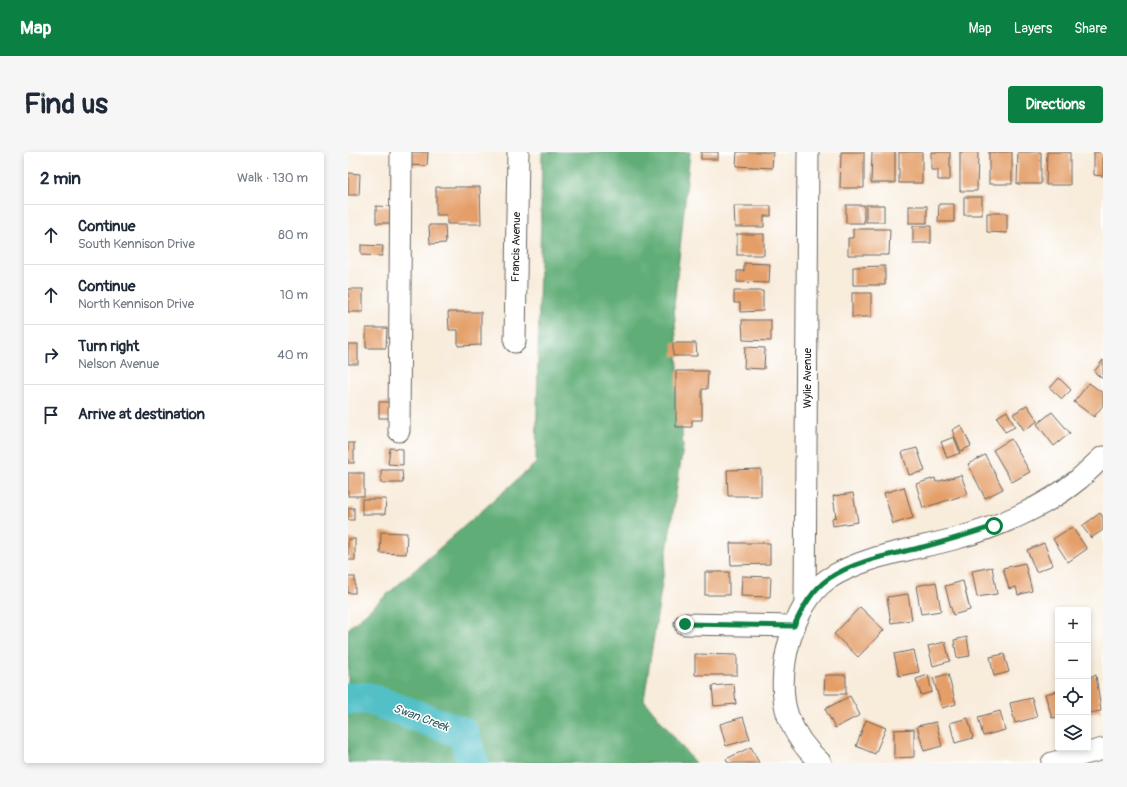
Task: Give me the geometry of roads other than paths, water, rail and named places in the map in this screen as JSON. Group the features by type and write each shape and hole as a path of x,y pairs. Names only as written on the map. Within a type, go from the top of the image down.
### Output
{"street":[{"path":"399,432 401,152"},
{"name":"Francis Avenue","path":"515,342 518,152"},
{"name":"Wylie Avenue","path":"805,603 808,152"},
{"path":"820,763 808,751 797,736 788,715 783,682 787,654 794,626 805,603 826,580 839,572 868,560 956,539 994,526 1032,510 1078,480 1103,457"},
{"path":"685,624 794,626"},
{"path":"1052,763 1103,749"}],"waterway":[{"name":"Swan Creek","path":"348,699 367,698 463,733 473,763"}]}
